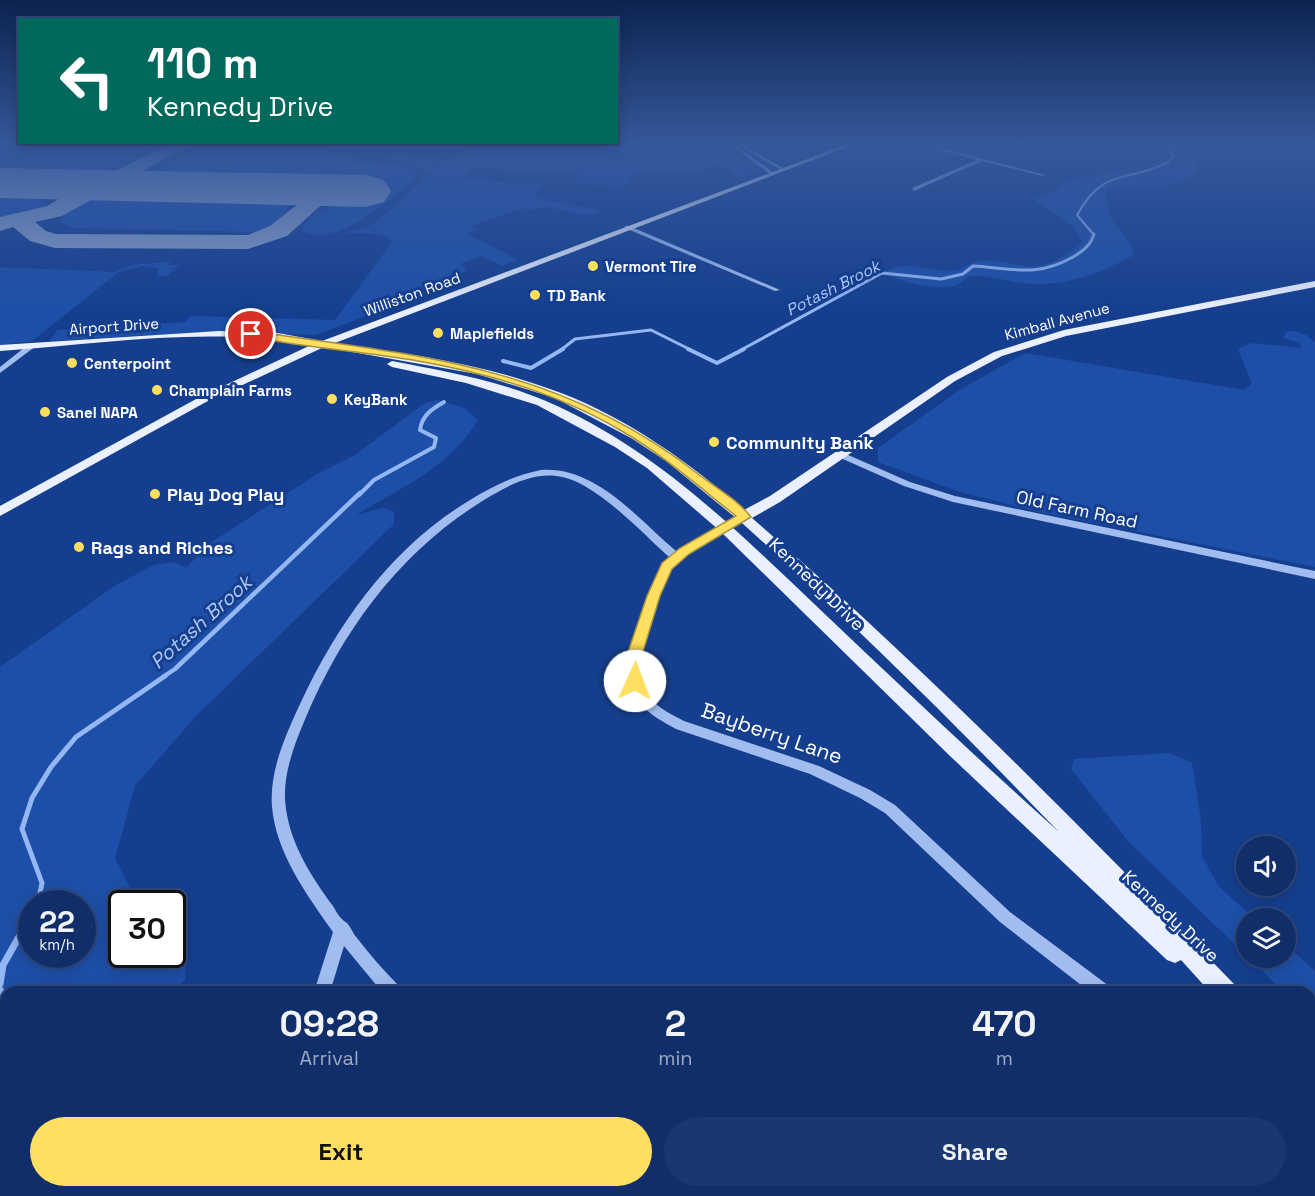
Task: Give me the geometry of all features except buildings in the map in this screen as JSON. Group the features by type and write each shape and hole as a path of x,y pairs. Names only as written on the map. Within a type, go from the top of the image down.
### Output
{"main road":[{"name":"Williston Road","path":"0,512 202,400 304,351 700,200"},
{"name":"Kimball Avenue","path":"725,528 745,517 951,379 1014,348 1091,328 1315,284"},
{"name":"Airport Drive","path":"0,348 230,335 269,335 321,344"},
{"name":"Airport Drive","path":"230,335 304,351"},
{"name":"Kennedy Drive","path":"321,344 447,364 493,375 560,397 623,427 689,471 745,517 980,737 1220,986"},
{"name":"Kennedy Drive","path":"304,351 422,370 507,391 574,419 651,465 725,528 956,750 1212,986"},
{"path":"422,370 447,364"}],"street":[{"path":"627,227 777,290"},
{"path":"0,371 32,346"},
{"name":"Old Farm Road","path":"839,454 907,484 953,499 1315,575"},
{"path":"388,986 317,896 293,853 285,834 279,809 279,784 292,735 322,667 373,591 425,539 454,514 499,488 541,473 562,473 588,483 676,557"},
{"name":"Bayberry Lane","path":"725,528 676,557 667,566 657,586 634,658 635,681 651,707 665,718 680,725 811,767 872,797 890,809 1005,917 1095,986"},
{"path":"324,986 342,928"}],"shaded area":[{"path":"0,200 43,200 42,202 48,203 30,212 0,217"},
{"path":"294,200 285,209 292,210 274,226 258,232 73,228 60,222 74,208 90,201"},
{"path":"335,200 389,200 364,218 339,231 315,234 303,231 303,226 317,211 325,211"},
{"path":"401,200 547,200 602,211 588,215 543,207 524,208 471,226 477,230 468,234 518,260 502,266 482,256 460,264 467,270 426,293 316,335 205,332 49,341 58,330 185,322 191,316 335,320 392,242 376,234 341,234 369,226"},
{"path":"1034,200 1107,200 1110,217 1126,237 1135,254 1099,272 1074,280 1047,284 1026,284 974,276 954,286 936,287 908,282 882,273 901,266 956,271 971,263 982,261 1034,266 1047,264 1083,242 1073,226"},
{"path":"172,261 168,265 179,265 167,276 157,276 158,268 142,266 119,272 32,341 0,345 0,267 116,272 129,266"},
{"path":"1294,331 1306,335 1315,342 1315,567 1040,512 960,492 878,462 878,448 958,391 1025,353 1244,390 1252,384 1238,349 1252,343 1302,348 1299,343 1284,338 1286,332"},
{"path":"437,400 464,408 478,420 454,450 424,475 356,515 383,508 394,512 394,524 195,717 135,786 115,858 131,890 108,890 108,968 186,968 185,980 179,986 0,986 0,667 116,585 154,565 175,562 186,568 212,542 317,474 355,455 425,403"},
{"path":"1169,753 1192,763 1201,821 1202,856 1219,887 1243,908 1236,908 1236,945 1128,841 1071,769 1074,759"},
{"path":"1296,954 1315,971 1315,986 1278,986 1259,968 1296,968"}],"waterway":[{"name":"Potash Brook","path":"1086,200 1077,215 1094,235"},
{"name":"Potash Brook","path":"741,350 882,273 941,279 963,274 973,266 1024,270 1047,268 1073,257 1089,245 1094,235"},
{"name":"Potash Brook","path":"561,350 575,339 651,330 691,350"},
{"name":"Potash Brook","path":"503,361 531,368 563,349"},
{"name":"Potash Brook","path":"688,349 717,363 744,349"},
{"name":"Potash Brook","path":"359,495 374,480 434,447 436,438 420,430 421,425 428,413 444,402"},
{"name":"Potash Brook","path":"163,677 175,669 360,493"},
{"name":"Potash Brook","path":"41,890 42,883 22,829 32,798 51,767 76,737 165,676"},
{"name":"Potash Brook","path":"0,984 3,965 18,939"}],"taxiway":[{"path":"0,224 54,211 75,200"},
{"path":"19,221 38,236 55,241 248,242 270,236 294,220 316,200"}],"place":[{"name":"Vermont Tire","path":"593,266"},
{"name":"TD Bank","path":"535,295"},
{"name":"Maplefields","path":"438,333"},
{"name":"Centerpoint","path":"72,363"},
{"name":"Champlain Farms","path":"157,390"},
{"name":"KeyBank","path":"332,399"},
{"name":"Sanel NAPA","path":"45,412"},
{"name":"Community Bank","path":"714,442"},
{"name":"Play Dog Play","path":"155,494"},
{"name":"Rags and Riches","path":"79,547"}],"route":[{"path":"251,334 420,358 480,371 560,397 623,427 668,455 745,517 684,551 667,566 653,596 634,658 632,669 635,681"}]}
